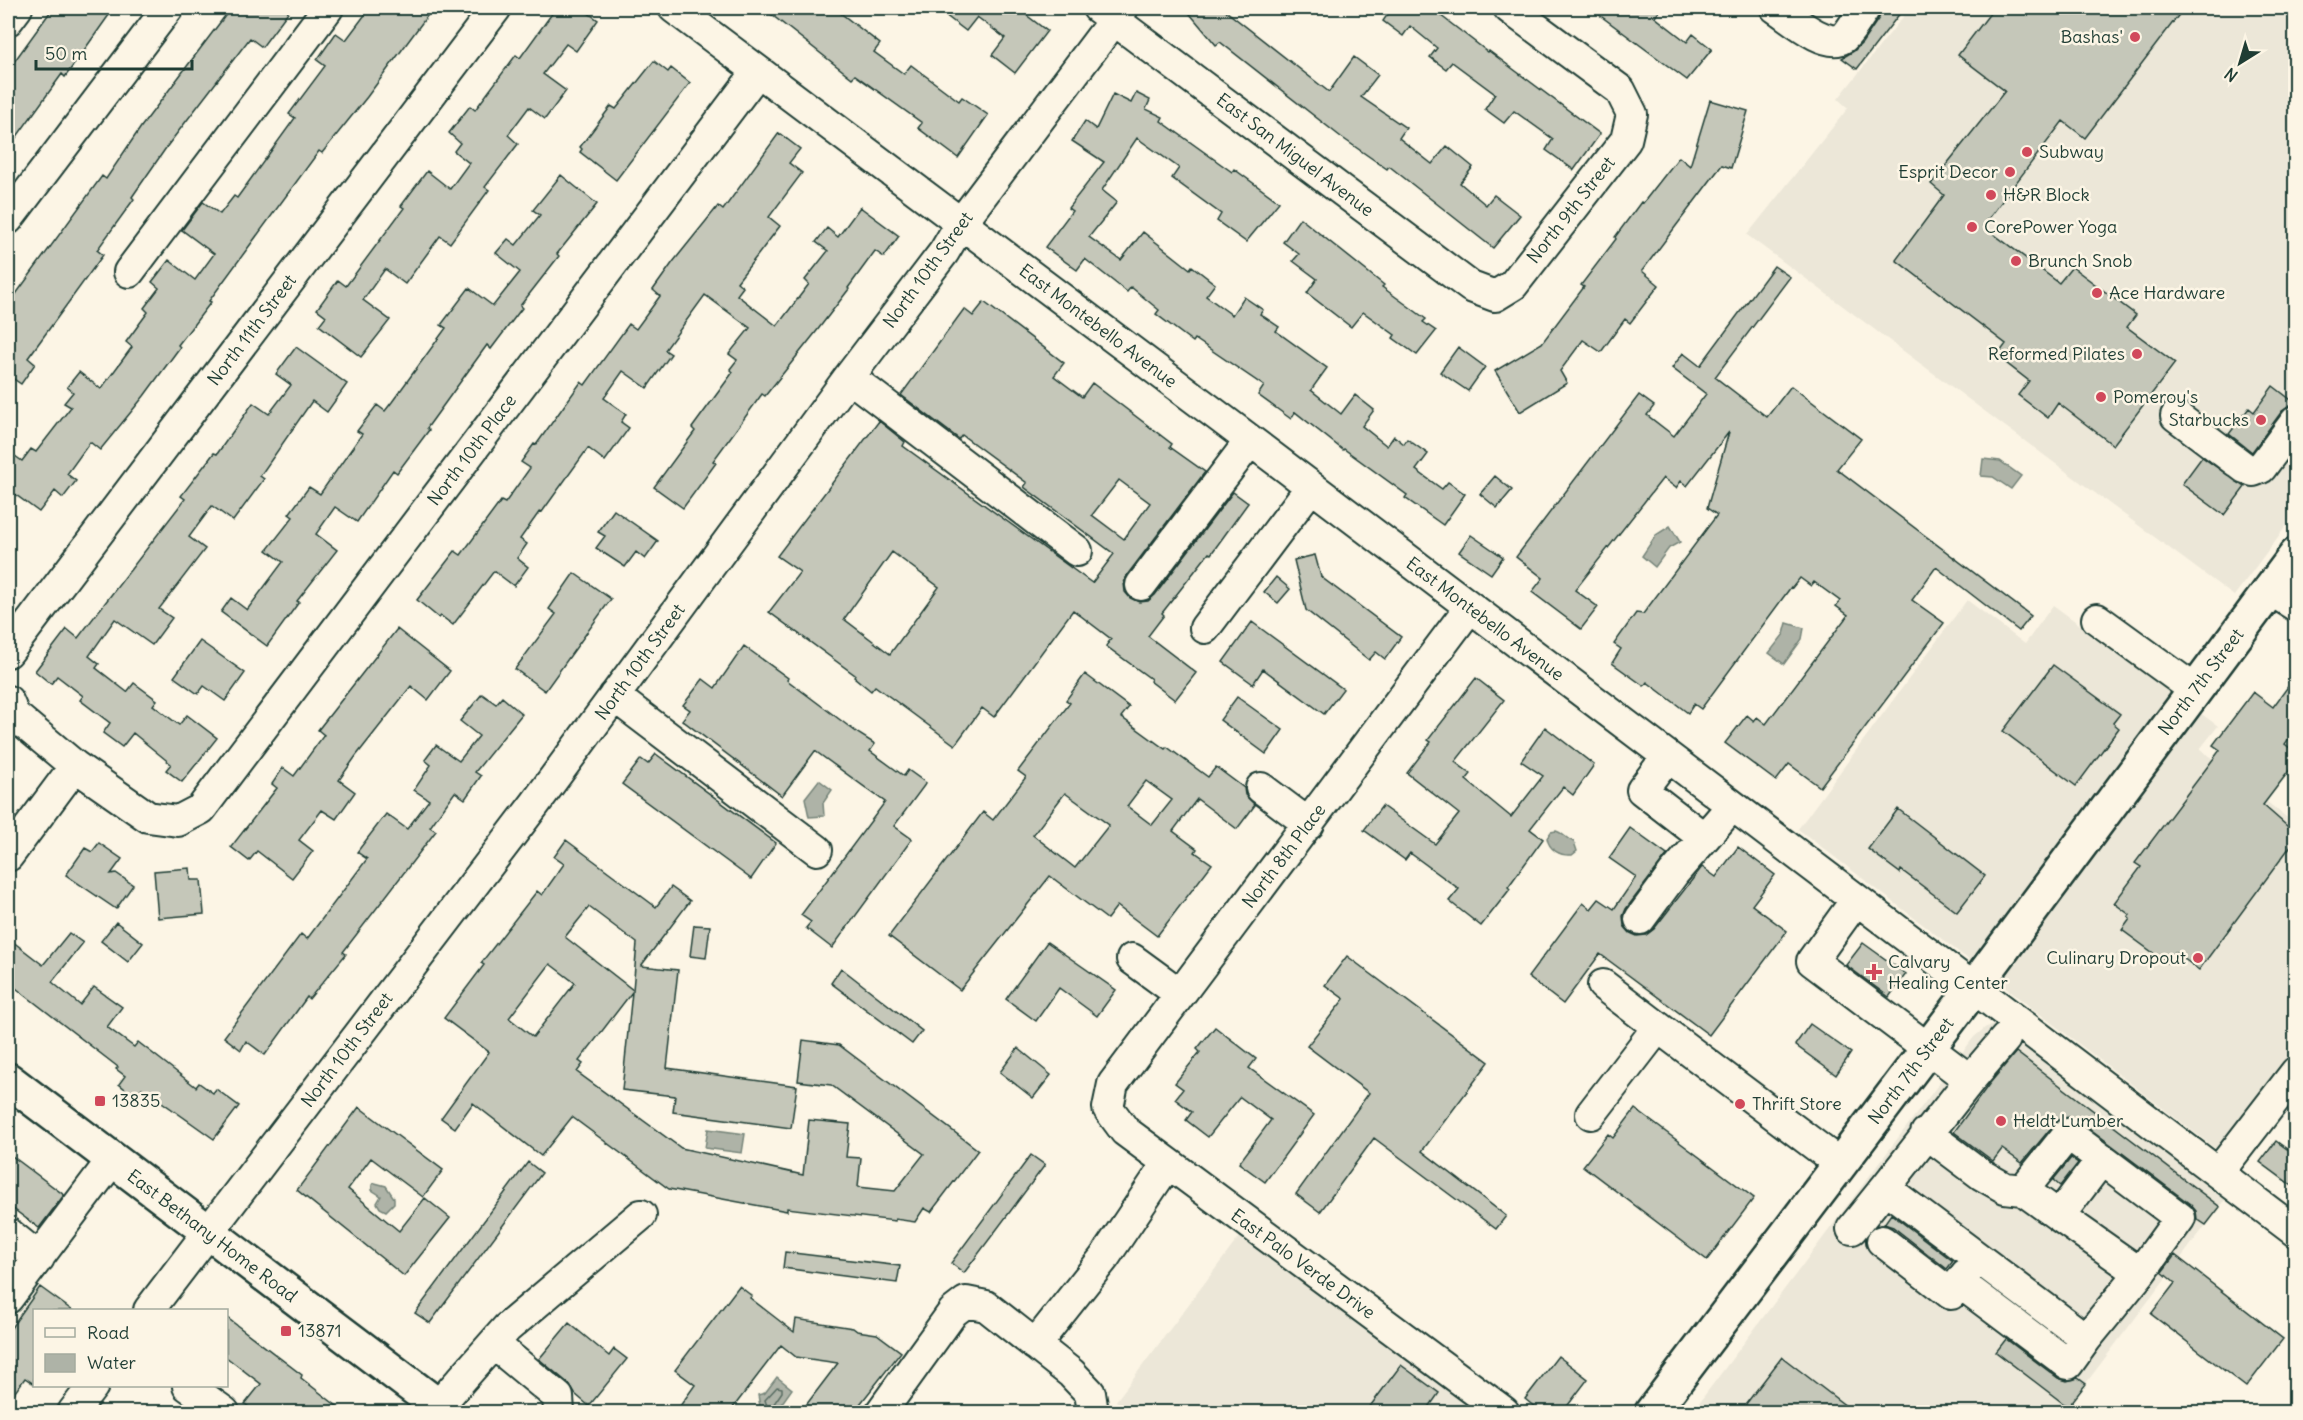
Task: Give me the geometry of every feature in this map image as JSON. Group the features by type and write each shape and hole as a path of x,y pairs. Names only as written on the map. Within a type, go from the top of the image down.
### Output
{"main road":[{"name":"North 7th Street","path":"1652,1413 1928,1050 2195,690 2282,598 2295,555"},
{"name":"East Bethany Home Road","path":"8,1080 442,1409"}],"street":[{"path":"8,20 17,8"},
{"path":"8,219 168,8"},
{"path":"129,272 328,8"},
{"name":"North 11th Street","path":"8,652 496,8"},
{"name":"East Montebello Avenue","path":"674,8 2295,1232"},
{"name":"North 9th Street","path":"1496,296 1513,285 1626,140 1632,114 1620,90 1509,8"},
{"path":"1776,8 1821,38 1831,41 1842,38 1865,8"},
{"name":"North 10th Street","path":"150,1309 500,850 944,252 961,223 1112,12"},
{"name":"East San Miguel Avenue","path":"1112,12 1471,287 1496,296"},
{"name":"North 10th Place","path":"75,766 148,817 178,821 201,808 758,71"},
{"path":"849,377 1077,551"},
{"path":"2176,416 2245,468 2253,471 2261,468 2295,421"},
{"path":"1141,585 1250,441"},
{"path":"1205,628 1311,487"},
{"name":"North 8th Place","path":"1108,1108 1113,1084 1470,607"},
{"path":"2097,619 2195,690"},
{"path":"614,696 817,850"},
{"path":"8,701 14,715 75,766 8,856"},
{"path":"1667,757 1642,790 1704,838"},
{"path":"1261,788 1309,824"},
{"path":"1640,919 1674,873 1732,806"},
{"path":"1856,900 1812,961 1970,1080"},
{"path":"1132,959 1180,994"},
{"path":"1603,985 1840,1164"},
{"path":"1592,1114 1658,1027"},
{"path":"1852,1229 1886,1188 1926,1133 2005,1039"},
{"path":"2218,1173 2295,1072"},
{"name":"East Palo Verde Drive","path":"1108,1108 1125,1131 1504,1413"},
{"path":"1926,1133 1982,1175 2005,1188 2023,1191 2140,1273"},
{"path":"1960,1283 2068,1364 2180,1218 2068,1134 2023,1191"},
{"path":"2059,1216 2102,1159"},
{"path":"8,1298 112,1160"},
{"path":"1035,1345 1104,1258 1168,1163"},
{"path":"1886,1188 2086,1339"},
{"path":"442,1409 507,1328 641,1215"},
{"path":"8,1233 39,1258"},
{"path":"1882,1241 1951,1294 1979,1258"},
{"path":"881,1413 952,1312 966,1302 986,1306 1071,1373 1090,1393 1093,1413"},
{"path":"494,1344 558,1397 559,1413"},
{"path":"73,1413 92,1387"},
{"path":"189,1387 224,1413"}],"shaded area":[{"path":"1910,8 2295,8 2295,514 2234,596 1747,235 1848,108 1838,99"},
{"path":"1967,600 2025,644 2053,605 2218,726 2200,749 2295,824 2295,1062 2224,1155 1798,829"},
{"path":"1995,1025 2225,1200 2064,1412 1692,1412 1974,1037 1986,1027"},
{"path":"1240,1236 1475,1412 1132,1412 1116,1401"}],"water":[{"path":"1983,459 2000,461 2021,476 2011,489 1993,477 1981,476"},
{"path":"1670,526 1680,542 1669,548 1655,567 1642,556 1656,535"},
{"path":"1787,623 1804,628 1802,639 1784,664 1769,653 1784,634"},
{"path":"819,780 832,790 823,803 824,816 809,817 805,798"},
{"path":"1556,831 1574,842 1577,851 1568,855 1553,849 1547,838 1551,832"},
{"path":"708,1129 745,1134 742,1153 705,1148"},
{"path":"375,1183 386,1186 394,1198 394,1203 386,1211 377,1203 381,1196 372,1190 372,1185"},
{"path":"777,1377 792,1389 777,1410 761,1412 758,1395 765,1393"}],"building":[{"path":"53,8 114,8 65,77 62,74 8,149 8,70"},
{"path":"231,8 291,8 262,47 250,38 168,145 132,197 134,199 97,250 103,255 28,358 35,364 21,384 8,375 8,305 102,176 106,179 141,127"},
{"path":"370,8 433,8 367,97 322,153 319,151 209,301 211,302 178,345 180,347 144,396 100,450 90,442 67,474 76,481 63,498 55,491 39,512 8,489 8,451 22,461 31,449 36,452 71,407 64,403 73,392 67,387 79,372 101,389 132,347 126,342 148,312 144,308 159,288 152,282 169,260 195,280 214,254 182,230 203,202 220,214 234,196 237,198 295,118 289,114 325,66 317,60 336,33 346,40"},
{"path":"556,8 581,8 598,20 576,51 566,44 543,74 566,91 545,119 529,107 508,135 518,144 485,187 489,190 450,243 440,236 405,284 385,269 363,300 390,320 361,357 319,325 326,316 317,309 338,280 346,286 404,208 401,206 427,171 450,189 469,163 454,151 460,143 449,133 470,106 475,110 516,55 520,58"},
{"path":"763,8 834,8 880,44 874,52 904,74 911,65 959,101 962,97 988,115 958,158 918,128 922,123 855,75 852,78"},
{"path":"936,8 1017,8 1047,31 1015,73 992,55 1005,38 977,17 966,31"},
{"path":"1185,8 1222,8 1329,92 1354,57 1378,75 1361,97 1406,128 1399,138 1432,164 1447,146 1473,167 1460,183 1486,205 1494,195 1520,215 1493,248 1389,166 1387,169 1341,137 1220,42 1216,45"},
{"path":"1385,8 1436,8 1436,12 1488,52 1600,134 1574,170 1546,150 1553,139 1514,111 1504,123 1485,109 1495,94 1452,62 1446,69 1430,57 1437,48 1410,26 1403,36 1383,21 1390,11"},
{"path":"1590,8 1662,8 1655,17 1687,42 1693,34 1712,49 1687,80"},
{"path":"1882,8 1904,8 1857,69 1842,58 1862,43 1879,18"},
{"path":"1994,8 2184,8 2085,138 2063,121 1983,226 2059,283 2072,267 2136,315 2127,327 2175,363 2113,445 2058,403 2048,418 2018,395 2029,381 1997,356 2006,344 1896,260 1944,195 1931,184 2005,91 1958,55"},
{"path":"654,61 668,72 671,68 690,83 616,180 580,152 582,149 580,147 611,106 616,109"},
{"path":"1136,93 1150,100 1146,109 1163,117 1161,121 1232,172 1234,169 1279,202 1246,242 1217,221 1221,214 1172,178 1179,168 1137,138 1102,190 1117,202 1089,237 1121,260 1143,232 1190,269 1192,266 1215,284 1206,296 1232,315 1244,297 1263,310 1260,314 1279,327 1276,331 1327,368 1311,390 1341,414 1355,395 1374,410 1362,426 1387,446 1394,436 1404,444 1407,439 1428,454 1416,470 1442,489 1448,482 1465,494 1443,525 1405,498 1407,495 1343,450 1295,412 1291,419 1258,395 1264,386 1195,339 1193,342 1156,314 1159,310 1131,287 1127,292 1085,259 1077,270 1045,247 1072,211 1068,208 1104,162 1072,141 1085,121 1096,129 1113,94 1131,103"},
{"path":"1710,100 1748,111 1731,168 1722,165 1642,271 1659,285 1630,323 1625,319 1601,352 1583,340 1560,371 1567,383 1520,412 1495,371 1542,343 1584,287 1581,285 1641,202 1643,203 1679,157 1690,166"},
{"path":"779,133 800,149 789,163 802,173 769,217 780,226 737,282 743,287 737,295 777,326 809,284 805,280 828,251 816,242 827,228 838,237 860,207 899,236 884,257 875,251 816,332 765,396 762,394 713,461 716,463 683,508 654,487 695,431 692,428 733,372 730,369 737,360 729,354 750,328 705,295 665,350 671,354 647,388 623,371 604,398 626,414 621,422 629,428 605,461 588,448 542,512 540,511 520,539 527,544 517,558 528,567 514,586 494,571 453,625 441,616 439,618 417,600 455,551 461,555 501,501 505,503 530,468 521,462 534,444 536,445 581,382 585,385 629,324 636,329 660,296 653,290 673,262 718,206 723,210"},
{"path":"561,175 597,204 557,254 559,256 520,306 522,308 491,349 487,345 427,428 429,430 397,473 393,470 357,522 335,507 316,534 337,550 297,601 299,602 267,646 221,612 231,598 247,610 283,562 267,550 293,517 289,514 309,487 320,494 362,434 357,431 377,405 385,411 446,328 441,325 469,288 493,306 520,272 496,253 508,239 516,245 540,215 533,210"},
{"path":"1300,218 1384,285 1382,287 1426,319 1423,322 1436,331 1417,355 1393,338 1395,335 1363,312 1351,327 1307,293 1317,279 1293,261 1299,254 1283,242"},
{"path":"1774,266 1790,277 1715,377 1767,417 1791,386 1861,439 1837,469 2031,616 2019,631 1936,567 1912,600 1944,623 1820,787 1789,764 1776,781 1725,743 1747,715 1754,721 1757,717 1766,724 1848,615 1836,606 1840,601 1814,582 1811,586 1800,578 1791,587 1701,709 1694,704 1688,713 1647,682 1644,686 1612,663 1621,649 1614,644 1636,613 1643,614 1717,515 1707,508 1729,432 1687,486 1681,481 1676,488 1663,478 1575,590 1598,607 1581,629 1532,592 1543,578 1516,557 1639,395 1654,406 1647,415 1674,436 1706,394 1672,368 1683,353 1700,366"},
{"path":"984,302 1064,363 1054,376 1082,397 1092,383 1172,444 1170,447 1205,472 1127,575 1124,583 1125,592 1130,598 1139,602 1148,601 1155,595 1233,492 1248,503 1211,554 1209,553 1162,613 1164,615 1148,636 1196,673 1175,700 1106,646 1111,639 1073,610 994,717 982,708 955,745 875,686 871,691 854,677 855,675 769,612 800,572 777,556 879,421 905,442 903,446 1092,583 1114,554 1024,487 1027,483 962,435 959,439 901,395 964,309 973,316","holes":["1119,480 1150,503 1124,539 1092,515","892,552 939,587 890,654 844,619"]},
{"path":"296,347 347,384 327,412 312,401 260,476 264,479 233,521 212,506 189,537 205,549 159,609 172,618 152,645 115,619 89,656 99,664 96,668 127,692 134,683 157,700 153,705 179,725 187,715 217,738 182,782 166,770 171,764 133,733 122,747 103,733 110,723 80,700 83,696 57,676 51,684 35,671 67,629 78,638 185,499 181,496 214,453 217,454 253,403 269,414 291,385 276,374"},
{"path":"1458,347 1485,367 1468,391 1440,372"},
{"name":"Starbucks","path":"2273,386 2295,403 2282,411 2252,452 2229,434 2249,408 2254,412"},
{"path":"2202,457 2245,487 2224,515 2182,484"},
{"path":"1495,476 1512,490 1497,508 1480,494"},
{"path":"614,510 658,541 645,559 636,552 625,567 596,548 605,536 598,532"},
{"path":"1471,535 1503,557 1491,574 1459,552"},
{"path":"1315,555 1321,577 1401,637 1385,659 1376,652 1369,660 1306,610 1294,560"},
{"path":"574,573 611,599 545,691 515,669 556,614 549,609"},
{"path":"1276,577 1290,589 1278,603 1264,592"},
{"path":"1252,622 1343,689 1324,714 1263,669 1253,684 1223,662"},
{"path":"397,629 450,671 428,700 411,686 356,756 339,780 355,792 336,819 322,810 299,840 313,851 292,878 257,851 249,861 231,847 277,788 272,784 283,768 294,776 324,735 318,730"},
{"path":"200,641 245,673 225,701 204,686 198,694 174,677"},
{"path":"744,646 875,744 870,751 904,776 908,770 926,783 894,826 912,839 832,948 806,928 811,922 801,915 885,802 815,751 782,796 682,720 690,710 683,705 703,679 715,688"},
{"path":"2053,665 2120,714 2113,723 2119,728 2076,786 2003,731"},
{"path":"1085,674 1129,707 1121,717 1208,777 1216,767 1244,788 1245,795 1255,805 1237,829 1197,799 1173,831 1197,849 1195,852 1212,864 1157,936 1117,906 1107,919 1050,876 960,990 889,936 983,812 993,820 1026,777 1018,771 1070,703 1066,700","holes":["1146,781 1172,800 1152,825 1127,806","1065,793 1109,825 1075,868 1033,835"]},
{"path":"2295,677 2295,730 2285,744 2295,752 2295,763 2263,805 2295,833 2295,840 2199,970 2175,952 2167,963 2122,930 2130,919 2128,917 2130,915 2114,903 2141,867 2135,863 2220,750 2213,745 2253,692 2273,707"},
{"path":"1476,678 1504,700 1455,762 1471,774 1466,780 1511,817 1543,776 1521,761 1545,727 1594,765 1573,795 1563,787 1530,829 1543,839 1508,887 1510,889 1481,926 1449,901 1459,889 1410,853 1405,860 1364,830 1382,806 1435,844 1459,814 1407,773 1431,742 1428,740"},
{"path":"482,694 496,704 502,697 522,714 475,772 481,776 465,799 455,792 430,827 436,831 343,952 346,954 309,999 307,997 265,1055 246,1041 241,1050 224,1037 301,934 307,939 367,859 357,852 386,814 407,829 429,800 414,790 431,765 425,760 436,745 459,761 479,736 460,721"},
{"path":"1237,697 1283,730 1266,754 1220,720"},
{"path":"656,754 776,843 751,879 622,784 641,759 648,764"},
{"path":"1898,809 1985,876 1957,912 1901,870 1900,873 1868,849"},
{"path":"1630,828 1667,855 1623,916 1624,926 1630,933 1637,936 1646,935 1654,929 1702,867 1716,877 1738,847 1775,875 1752,905 1787,931 1709,1035 1600,954 1563,1004 1528,977 1583,903 1591,909 1599,899 1614,909 1636,877 1609,858"},
{"path":"566,840 656,907 671,887 690,901 641,966 678,970 667,1068 797,1086 791,1128 673,1112 675,1096 622,1090 632,992 579,1061 583,1064 577,1072 681,1148 803,1175 809,1120 850,1124 846,1157 861,1158 858,1187 895,1191 924,1154 831,1085 798,1081 803,1040 839,1045 978,1150 931,1212 924,1208 915,1222 895,1219 895,1221 787,1208 787,1211 669,1189 572,1117 541,1156 473,1103 455,1128 441,1118 489,1052 444,1018 484,965 481,963 537,891 542,895 564,864 554,857","holes":["589,907 637,943 633,990 565,937","550,964 575,983 533,1037 509,1018"]},
{"path":"99,843 122,859 111,874 116,873 133,885 116,909 66,875 85,848 92,852"},
{"path":"190,868 191,880 201,880 204,914 158,918 154,871"},
{"path":"116,922 143,943 128,962 101,941"},
{"path":"694,925 710,926 706,958 690,956"},
{"path":"69,933 83,943 52,982 80,1005 94,987 122,1007 107,1027 134,1047 138,1042 196,1087 199,1083 213,1093 216,1089 239,1106 214,1139 142,1088 135,1097 119,1084 125,1076 116,1069 118,1067 8,982 8,938 43,965"},
{"path":"1047,942 1116,990 1097,1016 1059,988 1036,1021 1006,999"},
{"name":"Calvary Healing Center","path":"1863,943 1906,974 1889,997 1846,965"},
{"path":"1347,956 1489,1062 1422,1151 1506,1216 1496,1229 1374,1138 1320,1212 1296,1194 1369,1093 1307,1046 1344,999 1325,985"},
{"path":"841,968 922,1031 912,1044 831,983"},
{"path":"1810,1024 1851,1053 1836,1075 1795,1045"},
{"path":"1215,1027 1256,1059 1249,1068 1314,1115 1265,1182 1239,1163 1271,1120 1240,1097 1208,1137 1186,1120 1192,1112 1175,1099 1183,1089 1175,1083 1200,1052 1197,1049"},
{"path":"1018,1048 1051,1075 1033,1098 1000,1072"},
{"path":"2016,1052 2220,1207 2206,1225 2197,1219 2196,1211 2190,1204 2071,1117 2062,1118 2055,1123 2022,1163 2002,1149 1993,1161 1954,1132"},
{"path":"359,1107 443,1170 423,1197 371,1158 348,1189 399,1231 425,1198 450,1218 404,1276 297,1190"},
{"path":"1635,1109 1754,1198 1707,1260 1583,1166 1608,1134 1613,1138"},
{"path":"2276,1141 2295,1155 2295,1188 2260,1162"},
{"path":"8,1153 64,1195 39,1228 8,1205"},
{"path":"1031,1155 1045,1165 964,1273 951,1263"},
{"path":"2071,1158 2078,1163 2060,1186 2053,1180"},
{"path":"528,1162 542,1173 430,1323 415,1313"},
{"path":"1891,1214 1953,1261 1947,1269 1893,1227 1884,1224"},
{"path":"785,1252 900,1266 897,1283 783,1268"},
{"path":"2175,1255 2283,1339 2246,1387 2151,1314 2175,1283 2162,1272"},
{"path":"739,1286 752,1296 750,1298 794,1332 796,1319 853,1328 857,1331 877,1334 901,1352 853,1413 800,1413 838,1363 796,1357 781,1345 729,1413 675,1413 695,1385 675,1370"},
{"path":"40,1287 70,1309 33,1309 33,1383 25,1378 8,1402 8,1332"},
{"path":"228,1319 302,1375 301,1378 346,1413 256,1413 245,1404 261,1384 228,1359"},
{"path":"569,1323 609,1356 614,1349 627,1359 589,1406 575,1394 569,1384 539,1359"},
{"path":"2006,1339 2058,1378 2067,1381 2078,1378 2086,1384 2068,1407 1996,1352"},
{"path":"1558,1356 1588,1379 1562,1413 1542,1413 1525,1399"},
{"path":"1782,1357 1855,1413 1739,1413"},
{"path":"1401,1365 1439,1393 1425,1413 1365,1413"}],"place":[{"name":"Bashas'","path":"2135,37"},
{"name":"Subway","path":"2027,152"},
{"name":"Esprit Decor","path":"2010,172"},
{"name":"H&R Block","path":"1991,195"},
{"name":"CorePower Yoga","path":"1972,227"},
{"name":"Brunch Snob","path":"2016,261"},
{"name":"Ace Hardware","path":"2097,293"},
{"name":"Reformed Pilates","path":"2137,354"},
{"name":"Pomeroy's","path":"2101,397"},
{"name":"Starbucks","path":"2261,420"},
{"name":"Culinary Dropout","path":"2198,958"},
{"name":"Calvary Healing Center","path":"1874,972"},
{"name":"13835","path":"100,1101"},
{"name":"Thrift Store","path":"1740,1104"},
{"name":"Heldt Lumber","path":"2001,1121"},
{"name":"13871","path":"286,1331"}]}
